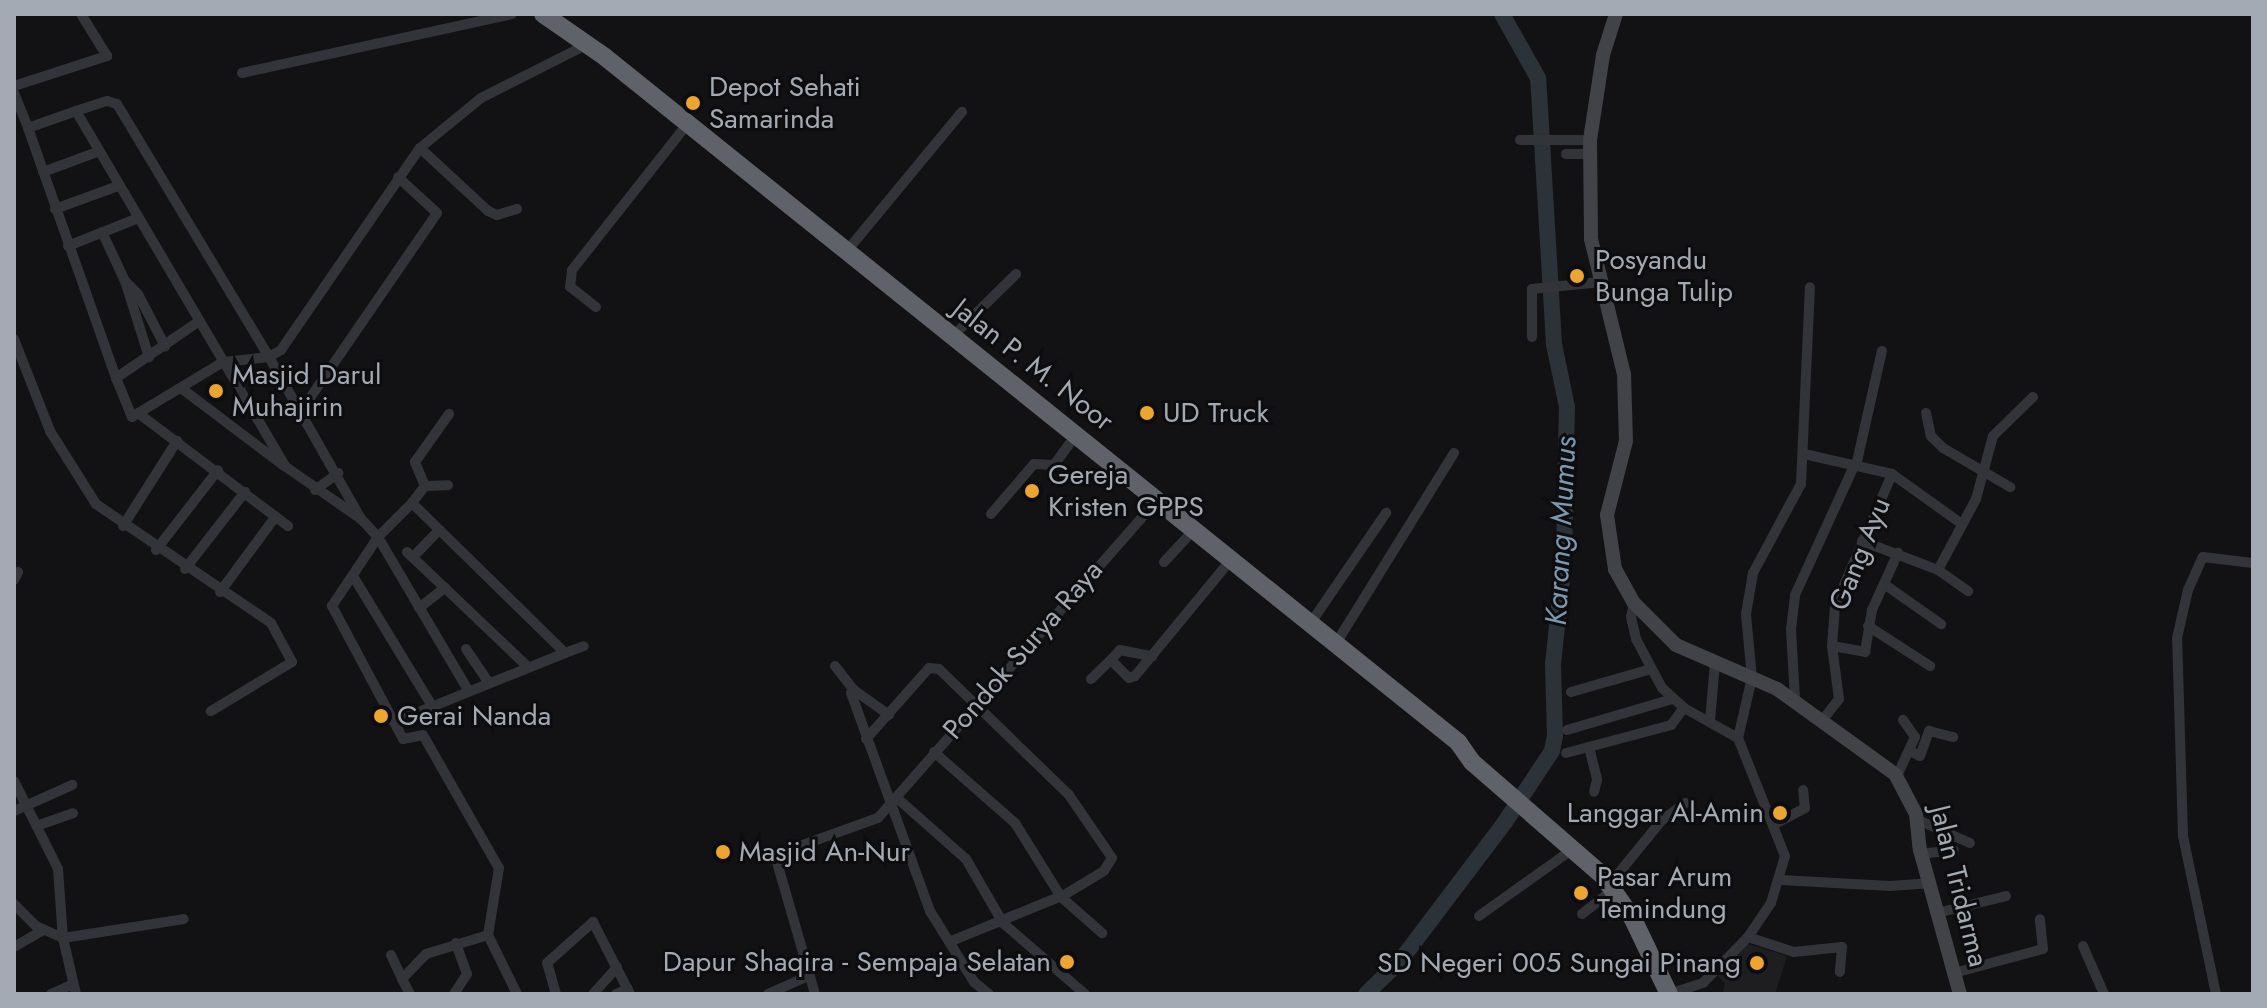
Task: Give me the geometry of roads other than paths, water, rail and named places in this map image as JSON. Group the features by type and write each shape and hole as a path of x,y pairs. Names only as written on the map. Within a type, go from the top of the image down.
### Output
{"highway":[{"name":"Jalan P. M. Noor","path":"543,14 587,48 681,132 700,142 845,253 1069,444 1153,504 1186,538 1335,645 1458,742 1472,762"},
{"name":"Jalan P. M. Noor","path":"587,48 605,57 700,142 1306,626 1573,849 1611,888 1669,994"}],"street":[{"path":"14,86 107,56 81,14"},
{"path":"242,73 512,14"},
{"path":"1614,14 1603,55 1590,147 1591,239 1624,374 1626,441 1606,536 1651,669 1672,699 1738,738 1775,824 1785,856 1781,880 1748,937 1703,983 1669,994"},
{"path":"14,93 129,414 138,413 223,362 275,354 420,148 481,98 587,48"},
{"path":"28,128 107,101 117,104 308,404 361,519"},
{"path":"76,111 136,219 286,467"},
{"path":"845,253 962,112"},
{"path":"596,307 570,287 572,270 681,132"},
{"path":"1523,140 1558,140 1590,147"},
{"path":"1566,154 1590,147"},
{"path":"420,148 488,211 497,215 517,209"},
{"path":"43,172 97,152"},
{"path":"308,404 437,213 398,177"},
{"path":"55,209 118,186"},
{"path":"68,246 136,219"},
{"path":"102,232 125,281 149,357"},
{"path":"952,342 1016,274"},
{"path":"125,281 138,294 165,346"},
{"path":"1532,337 1533,288 1601,282"},
{"path":"1738,738 1752,678 1746,614 1753,573 1801,484 1810,287"},
{"path":"116,378 198,322"},
{"path":"14,339 70,469 96,504 156,550 271,623 292,662 211,711"},
{"path":"1795,699 1791,629 1795,595 1855,466 1882,351"},
{"path":"181,388 315,490 383,532 480,686"},
{"path":"1938,570 1950,552 1959,522 1976,499 1999,428 2033,397"},
{"path":"138,413 218,470 288,526"},
{"path":"1926,413 1934,440 2010,487"},
{"path":"425,486 415,462 449,414"},
{"path":"123,526 177,441"},
{"path":"991,514 1034,464 1054,465 1069,444"},
{"path":"1335,645 1454,453"},
{"path":"1804,454 1892,474 1959,522"},
{"path":"156,550 218,470"},
{"path":"315,490 338,473"},
{"name":"Gang Ayu","path":"1821,722 1839,699 1832,646 1835,606 1892,474"},
{"path":"425,486 448,485"},
{"path":"425,486 383,532 332,611 404,740 423,735 499,868 488,935 517,994"},
{"path":"185,569 245,492"},
{"path":"412,503 565,653"},
{"name":"Pondok Surya Raya","path":"808,976 775,855 869,822 894,800 1153,504"},
{"path":"1306,626 1386,513"},
{"path":"220,592 276,516"},
{"path":"439,530 410,555 527,666"},
{"path":"1164,562 1186,538"},
{"path":"1862,541 1938,570 1968,591"},
{"path":"1832,646 1865,652 1868,626 1898,553"},
{"path":"2216,994 2186,866 2179,772 2177,638 2191,581 2203,557 2253,563"},
{"path":"1111,660 1129,678 1152,656 1224,568"},
{"path":"353,576 432,706"},
{"path":"1884,584 1941,624"},
{"path":"426,602 445,588"},
{"path":"1630,613 1676,645 1795,699 1821,722 1897,776 1915,734 1903,720"},
{"path":"1868,626 1930,666"},
{"path":"394,722 527,666 584,646"},
{"path":"466,649 480,686"},
{"path":"1091,679 1120,650 1152,656"},
{"path":"1710,721 1715,663"},
{"path":"835,666 854,690 889,715"},
{"path":"866,739 929,668 939,669 1069,795 1112,858 1104,871 1061,897 1003,923 949,942"},
{"path":"1571,692 1651,669"},
{"path":"854,690 851,695 866,739 894,800 930,911 981,994"},
{"path":"1567,730 1672,699"},
{"path":"1566,753 1671,725 1684,708"},
{"path":"1910,751 1920,756 1929,731 1953,737"},
{"path":"1589,747 1597,780 1594,792"},
{"path":"934,752 1015,823 1061,897 1102,933"},
{"name":"Jalan Tridarma","path":"1897,776 1916,819 1921,854 1960,994"},
{"path":"14,781 29,803 58,869 63,938 74,989 51,994"},
{"path":"14,811 72,785"},
{"path":"1775,824 1805,808 1803,790"},
{"path":"894,800 966,859 1003,923 1085,994"},
{"path":"1582,914 1611,888 1662,820 1685,803"},
{"path":"39,825 73,813"},
{"path":"1916,819 1970,843"},
{"path":"1479,916 1573,849"},
{"path":"1921,854 1954,850"},
{"path":"1781,880 1890,886 1929,883"},
{"path":"1937,913 2006,896"},
{"path":"14,904 43,930 63,938 184,919"},
{"path":"1954,973 2043,949 2040,919"},
{"path":"556,994 547,963 590,923 598,924 629,991 616,994"},
{"path":"14,947 43,930"},
{"path":"402,979 432,950 488,935"},
{"path":"1748,937 1794,952 1842,947 1840,972"},
{"path":"454,994 467,974 456,943"},
{"path":"2083,946 2104,994"},
{"path":"391,955 410,994"},
{"path":"593,994 617,967"},
{"path":"768,994 808,976 815,994"},
{"path":"974,982 989,994"}],"waterway":[{"name":"Karang Mumus","path":"1366,994 1400,961 1505,822 1552,751 1555,736 1553,664 1564,560 1567,407 1554,344 1538,78 1502,14"}],"place":[{"name":"Depot Sehati Samarinda","path":"693,103"},
{"name":"Posyandu Bunga Tulip","path":"1577,276"},
{"name":"Masjid Darul Muhajirin","path":"216,391"},
{"name":"UD Truck","path":"1147,413"},
{"name":"Gereja Kristen GPPS","path":"1032,491"},
{"name":"Gerai Nanda","path":"381,716"},
{"name":"Langgar Al-Amin","path":"1780,813"},
{"name":"Masjid An-Nur","path":"723,852"},
{"name":"Pasar Arum Temindung","path":"1581,893"},
{"name":"Dapur Shaqira - Sempaja Selatan","path":"1067,962"},
{"name":"SD Negeri 005 Sungai Pinang","path":"1757,963"}]}
